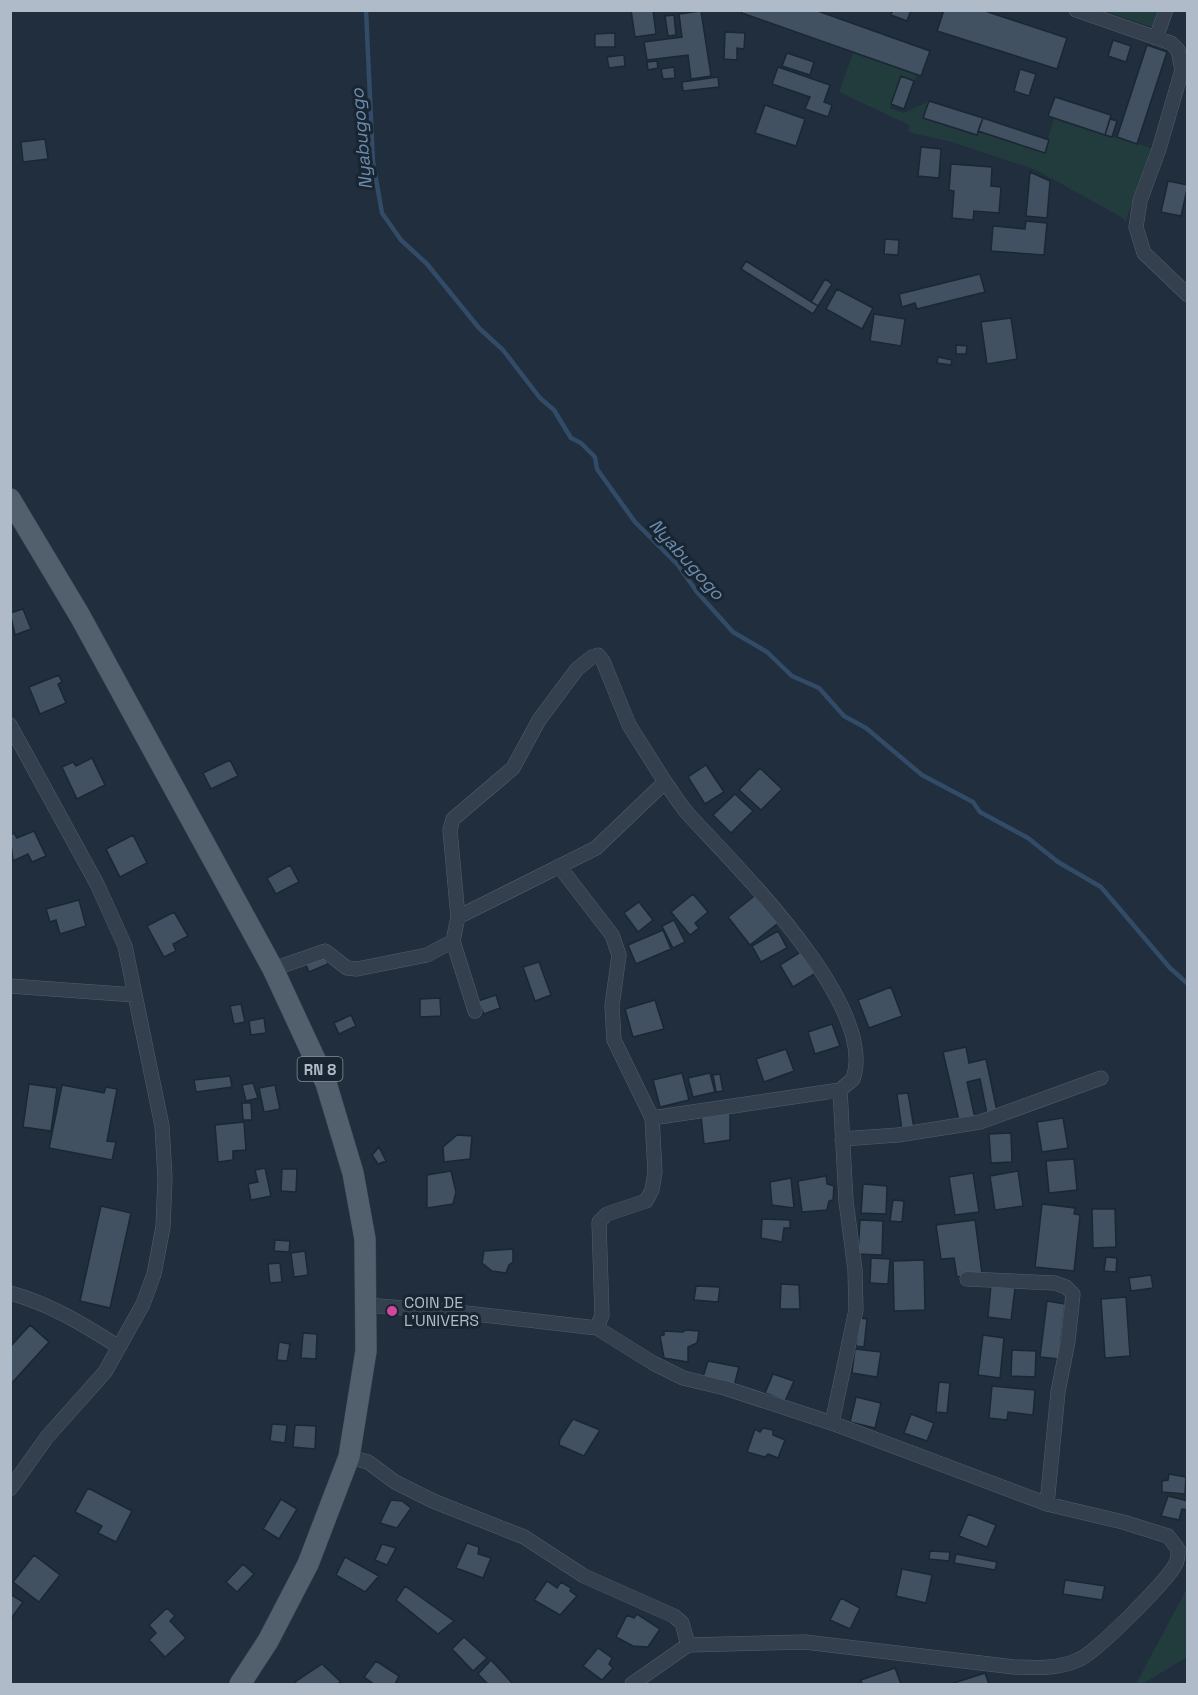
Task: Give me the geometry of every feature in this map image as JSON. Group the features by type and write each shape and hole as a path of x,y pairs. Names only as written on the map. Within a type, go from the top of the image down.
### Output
{"main road":[{"name":"RN 8","path":"10,499 80,616 273,969 326,1083 352,1173 364,1239 366,1351 349,1457 308,1564 268,1641 240,1684"}],"street":[{"path":"1076,10 1171,43 1178,50 1182,70 1159,149 1140,201 1136,227 1144,253 1188,295"},
{"path":"1156,38 1166,10"},
{"path":"475,1011 453,940 458,917 450,830 453,819 513,768 539,720 577,669 598,655 603,661 629,725 665,782 689,815 719,845 789,926 825,976 844,1014 855,1048 853,1079 840,1090 652,1118"},
{"path":"10,725 96,884 124,946 162,1126 165,1178 164,1218 154,1274 143,1304 105,1372 47,1437 10,1489"},
{"path":"458,917 596,848 665,782"},
{"path":"560,866 612,935 619,955 612,1006 614,1040 652,1118 655,1172 652,1190 646,1201 608,1214 599,1222 602,1315 597,1328"},
{"path":"273,969 325,951 347,968 357,969 427,955 453,940"},
{"path":"10,986 135,995"},
{"path":"842,1139 898,1135 980,1122 1101,1078"},
{"path":"832,1424 856,1310 855,1270 842,1139 840,1090"},
{"path":"967,1279 1055,1283 1066,1287 1073,1294 1068,1341 1058,1392 1047,1504"},
{"path":"10,1293 39,1301 119,1347"},
{"path":"366,1305 466,1313 597,1328 683,1378 725,1388 832,1424 927,1457 1047,1504 1123,1522 1168,1536 1178,1549 1174,1567 1098,1647 1078,1660 1034,1668 805,1642 688,1645 632,1684"},
{"path":"349,1457 368,1462 395,1482 425,1497 524,1537 584,1576 674,1616 682,1623 688,1645"}],"green space":[{"path":"1157,10 1152,27 1104,11"},
{"path":"853,53 917,75 914,81 901,76 890,108 904,113 929,101 923,118 977,135 978,131 1044,152 1054,118 1151,148 1125,223 1123,218 1036,170 952,142 908,132 909,125 839,92"},
{"path":"1187,1588 1187,1657 1142,1684 1136,1684"}],"building":[{"path":"631,10 653,10 656,34 635,37"},
{"path":"743,10 815,10 930,51 921,76 742,13"},
{"path":"893,10 911,10 907,21 891,15"},
{"path":"944,10 982,10 1067,38 1057,69 937,31"},
{"path":"701,11 711,76 691,79 688,55 647,60 644,42 682,37 679,14"},
{"path":"674,15 676,35 668,36 665,16"},
{"path":"725,32 745,33 744,49 737,48 737,60 724,59"},
{"path":"615,33 615,47 595,47 595,34"},
{"path":"1113,40 1131,46 1126,62 1108,56"},
{"path":"1147,45 1167,52 1137,144 1117,137"},
{"path":"787,53 814,62 810,75 782,66"},
{"path":"624,55 625,66 609,68 607,57"},
{"path":"657,61 658,68 648,70 647,62"},
{"path":"674,67 675,78 663,79 661,69"},
{"path":"778,67 830,85 824,102 832,105 828,117 805,109 810,97 772,84"},
{"path":"1020,69 1036,74 1029,96 1014,91"},
{"path":"901,76 914,81 904,109 891,104"},
{"path":"718,77 719,87 683,91 682,82"},
{"path":"1055,97 1111,115 1105,135 1048,116"},
{"path":"929,101 983,118 977,135 923,118"},
{"path":"765,105 805,119 796,146 755,133"},
{"path":"983,118 1049,140 1045,153 978,131"},
{"path":"1110,119 1117,121 1112,137 1105,135"},
{"path":"45,139 48,159 23,162 21,142"},
{"path":"921,147 941,149 939,178 918,176"},
{"path":"951,164 992,167 991,186 1001,187 999,213 974,211 973,220 952,218 954,191 949,190"},
{"path":"1030,172 1050,181 1047,218 1026,216"},
{"path":"1168,181 1188,185 1181,216 1161,212"},
{"path":"1026,221 1047,223 1044,255 991,251 993,226 1025,229"},
{"path":"885,239 899,240 898,255 884,254"},
{"path":"746,261 818,306 813,314 741,269"},
{"path":"980,274 985,292 917,309 915,303 902,307 899,294"},
{"path":"825,279 832,284 818,306 811,302"},
{"path":"837,289 873,308 862,329 826,309"},
{"path":"874,314 905,319 901,346 870,341"},
{"path":"1011,318 1017,359 987,364 981,322"},
{"path":"956,345 967,346 966,354 956,354"},
{"path":"938,357 952,360 951,365 937,363"},
{"path":"23,609 31,629 15,635 10,613"},
{"path":"59,675 62,682 58,684 66,703 40,714 29,687"},
{"path":"92,758 105,785 77,799 62,767 73,762 76,766"},
{"path":"230,760 238,776 211,789 203,773"},
{"path":"706,765 724,792 705,804 688,777"},
{"path":"760,768 782,789 761,810 739,790"},
{"path":"735,794 753,811 731,833 713,815"},
{"path":"34,831 46,856 32,862 28,854 13,861 10,835 14,833 17,838"},
{"path":"133,835 147,863 120,877 106,849"},
{"path":"290,865 299,882 276,894 267,878"},
{"path":"758,893 781,921 750,945 728,917"},
{"path":"693,894 708,912 695,923 699,928 690,935 671,912"},
{"path":"79,900 86,926 60,934 56,920 50,922 46,909"},
{"path":"639,902 653,920 638,932 624,913"},
{"path":"174,912 188,936 173,944 176,951 164,957 147,926"},
{"path":"674,920 685,942 673,948 662,926"},
{"path":"663,930 671,949 636,964 628,945"},
{"path":"778,931 787,948 761,962 752,946"},
{"path":"802,951 816,973 793,987 780,965"},
{"path":"323,952 328,964 309,972 304,960"},
{"path":"539,962 551,995 535,1001 523,967"},
{"path":"891,987 902,1016 869,1028 858,1000"},
{"path":"496,995 500,1008 484,1014 478,1001"},
{"path":"440,998 441,1016 420,1017 420,999"},
{"path":"655,1000 664,1029 633,1037 625,1009"},
{"path":"241,1004 245,1022 234,1024 230,1006"},
{"path":"351,1015 356,1026 339,1034 334,1023"},
{"path":"264,1018 266,1033 251,1035 249,1021"},
{"path":"832,1024 840,1046 815,1054 808,1032"},
{"path":"966,1047 969,1063 986,1059 997,1111 987,1114 980,1079 967,1082 975,1118 959,1121 943,1052"},
{"path":"786,1049 794,1071 764,1082 756,1059"},
{"path":"682,1073 689,1100 660,1107 653,1080"},
{"path":"710,1073 715,1092 693,1097 688,1078"},
{"path":"720,1074 723,1091 716,1092 713,1075"},
{"path":"230,1076 232,1087 196,1092 194,1080"},
{"path":"253,1083 258,1098 246,1101 242,1085"},
{"path":"29,1084 57,1088 51,1131 23,1127"},
{"path":"62,1085 104,1093 106,1087 117,1089 107,1141 116,1142 112,1160 49,1148"},
{"path":"275,1085 280,1109 264,1112 259,1088"},
{"path":"908,1093 914,1128 902,1130 897,1094"},
{"path":"242,1103 251,1103 252,1120 243,1120"},
{"path":"730,1113 730,1140 704,1144 701,1116"},
{"path":"1063,1118 1068,1148 1042,1152 1037,1122"},
{"path":"244,1122 246,1150 233,1151 233,1160 218,1162 215,1125"},
{"path":"1011,1133 1012,1162 991,1163 989,1134"},
{"path":"457,1135 472,1136 470,1159 444,1162 443,1147"},
{"path":"379,1147 386,1161 378,1164 372,1155"},
{"path":"1074,1159 1077,1190 1049,1193 1046,1161"},
{"path":"265,1168 271,1196 251,1200 248,1184 258,1182 255,1170"},
{"path":"282,1169 297,1169 296,1192 281,1191"},
{"path":"451,1171 456,1192 453,1204 427,1208 427,1175"},
{"path":"1018,1171 1023,1206 995,1210 990,1176"},
{"path":"973,1173 979,1212 955,1215 949,1177"},
{"path":"826,1176 827,1184 834,1186 833,1200 829,1201 827,1210 802,1212 798,1181"},
{"path":"791,1178 794,1208 772,1205 770,1182"},
{"path":"863,1184 887,1186 886,1214 861,1213"},
{"path":"893,1200 904,1201 902,1222 890,1221"},
{"path":"1042,1204 1075,1208 1074,1214 1080,1215 1074,1271 1035,1267"},
{"path":"101,1206 131,1213 110,1308 80,1301"},
{"path":"1092,1209 1115,1209 1116,1247 1093,1248"},
{"path":"762,1219 790,1220 790,1228 784,1228 782,1242 761,1238"},
{"path":"860,1220 883,1221 882,1255 858,1254"},
{"path":"975,1220 982,1273 957,1277 954,1258 941,1259 936,1225"},
{"path":"275,1240 290,1241 289,1252 274,1251"},
{"path":"513,1249 513,1262 506,1273 492,1271 482,1263 484,1251"},
{"path":"305,1251 308,1275 294,1277 291,1253"},
{"path":"1106,1257 1117,1258 1116,1272 1104,1271"},
{"path":"871,1258 890,1259 888,1284 870,1283"},
{"path":"924,1260 925,1310 894,1311 893,1261"},
{"path":"280,1263 282,1282 270,1283 268,1264"},
{"path":"1151,1275 1153,1288 1131,1291 1129,1278"},
{"path":"781,1284 799,1285 800,1309 780,1309"},
{"path":"991,1285 1015,1288 1011,1320 988,1317"},
{"path":"696,1286 720,1287 718,1302 694,1300"},
{"path":"1126,1297 1130,1356 1105,1358 1101,1299"},
{"path":"1047,1301 1065,1304 1059,1359 1040,1357"},
{"path":"860,1318 867,1319 864,1347 856,1346"},
{"path":"30,1325 49,1342 10,1385 10,1347"},
{"path":"686,1330 699,1331 697,1343 688,1347 688,1362 664,1358 660,1336 664,1335 664,1331 683,1332"},
{"path":"303,1333 317,1334 316,1359 301,1358"},
{"path":"983,1335 1004,1338 1000,1378 978,1375"},
{"path":"279,1342 290,1344 287,1361 277,1360"},
{"path":"855,1349 881,1352 877,1377 852,1373"},
{"path":"1012,1350 1036,1351 1035,1377 1011,1376"},
{"path":"708,1361 739,1367 734,1386 703,1377"},
{"path":"773,1374 794,1381 785,1401 765,1393"},
{"path":"939,1382 950,1383 947,1413 936,1412"},
{"path":"992,1386 1035,1390 1033,1415 1008,1412 1007,1420 989,1418"},
{"path":"856,1397 881,1403 875,1428 850,1422"},
{"path":"911,1414 934,1423 927,1441 904,1433"},
{"path":"573,1419 600,1430 584,1456 559,1445 560,1439"},
{"path":"272,1424 287,1425 285,1443 270,1441"},
{"path":"295,1425 316,1426 315,1449 293,1447"},
{"path":"763,1428 773,1430 773,1435 785,1440 778,1458 768,1454 765,1457 747,1452 755,1429 760,1432"},
{"path":"1169,1474 1186,1477 1185,1494 1162,1492 1162,1481 1168,1480"},
{"path":"88,1488 132,1511 116,1542 98,1533 102,1526 75,1512"},
{"path":"1168,1496 1188,1501 1186,1510 1182,1509 1179,1520 1161,1516"},
{"path":"281,1499 297,1509 279,1539 263,1529"},
{"path":"391,1500 402,1501 411,1508 397,1528 380,1523"},
{"path":"968,1514 996,1525 987,1547 959,1536"},
{"path":"467,1543 479,1547 478,1554 491,1558 483,1578 456,1568"},
{"path":"382,1544 396,1548 387,1565 375,1560"},
{"path":"930,1551 950,1552 949,1561 929,1559"},
{"path":"956,1554 997,1562 995,1570 954,1563"},
{"path":"34,1555 60,1575 39,1602 13,1582"},
{"path":"345,1557 379,1576 365,1592 336,1575"},
{"path":"243,1564 254,1574 237,1592 226,1582"},
{"path":"902,1569 932,1575 926,1603 896,1596"},
{"path":"1065,1580 1105,1586 1102,1600 1063,1594"},
{"path":"547,1581 557,1588 561,1582 571,1588 570,1591 577,1596 560,1615 534,1600"},
{"path":"405,1586 454,1621 438,1634 396,1600"},
{"path":"10,1594 23,1602 10,1620"},
{"path":"841,1598 860,1608 850,1629 830,1620"},
{"path":"167,1608 175,1616 170,1621 186,1638 165,1657 149,1640 156,1633 149,1625"},
{"path":"637,1614 660,1629 648,1647 633,1646 616,1637 627,1615 634,1618"},
{"path":"464,1637 487,1658 473,1671 452,1649"},
{"path":"598,1648 612,1658 609,1664 613,1668 602,1680 583,1666"},
{"path":"491,1660 513,1684 488,1684 478,1674"},
{"path":"376,1661 399,1676 395,1684 374,1684 364,1677"},
{"path":"322,1664 341,1682 337,1684 297,1684 295,1682"},
{"path":"895,1668 901,1684 862,1684 861,1680"},
{"path":"985,1673 989,1684 951,1684"}],"waterway":[{"name":"Nyabugogo","path":"366,10 373,162 382,213 401,240 427,264 479,328 503,350 540,398 554,410 571,438 581,443 595,457 597,469 635,522 678,565 697,592 733,632 767,652 792,676 819,688 844,716 866,728 922,775 973,802 980,812 1028,838 1058,862 1101,887 1170,968 1188,984"}],"place":[{"name":"COIN DE L'UNIVERS","path":"392,1311"}]}
